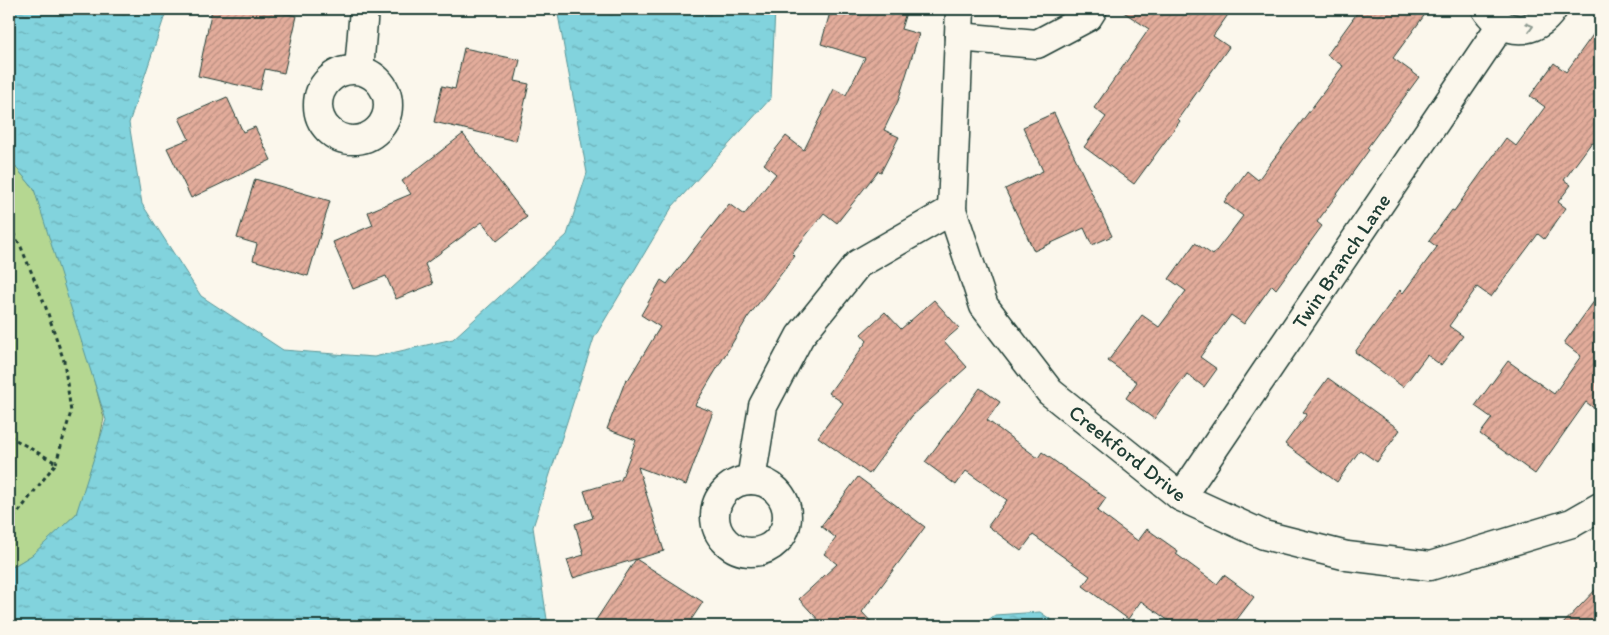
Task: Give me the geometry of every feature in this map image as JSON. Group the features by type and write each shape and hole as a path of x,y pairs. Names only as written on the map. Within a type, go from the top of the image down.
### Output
{"street":[{"path":"360,70 364,9"},
{"name":"Creekford Drive","path":"960,9 952,210 984,306 1050,392 1181,497 1264,535 1347,556 1430,566 1572,524 1600,507"},
{"path":"960,37 1037,44 1088,17 1093,9"},
{"name":"Twin Branch Lane","path":"1181,497 1493,17 1512,29 1524,29 1536,26 1546,19 1553,9"},
{"path":"751,480 763,406 800,336 858,264 952,210"}],"path":[{"path":"9,226 21,247 45,305 64,362 71,412 56,463 17,514 9,520"},
{"path":"9,436 56,463"}],"green space":[{"path":"9,159 34,189 74,305 104,418 99,443 77,513 34,554 9,569"}],"water":[{"path":"9,9 167,9 129,123 142,204 201,296 283,350 374,357 453,339 567,235 587,173 557,9 775,9 771,98 672,207 594,338 533,527 548,626 9,626 9,569 32,555 76,514 106,420 34,189 9,159"},
{"path":"1040,612 1060,626 980,626 995,615"}],"building":[{"path":"212,9 264,9 297,16 284,73 265,69 260,90 198,76"},
{"path":"831,9 847,15 849,9 907,9 901,29 919,34 898,101 884,130 899,137 881,172 878,171 837,223 824,213 792,253 795,256 748,317 695,405 713,412 686,485 638,467 664,551 573,578 567,560 584,555 575,524 593,518 584,491 621,480 636,440 607,429 626,379 628,380 660,327 641,315 661,280 667,284 729,204 744,215 776,174 764,164 786,136 804,150 834,89 846,95 865,58 821,44"},
{"path":"1119,9 1232,9 1213,36 1229,47 1178,119 1180,121 1134,184 1084,147 1106,117 1094,108 1149,29"},
{"path":"1360,9 1429,9 1393,58 1419,77 1367,148 1369,150 1317,222 1322,226 1276,289 1272,285 1244,324 1231,315 1200,357 1217,369 1204,387 1187,374 1154,419 1126,398 1137,382 1108,361 1142,315 1159,327 1186,291 1169,279 1195,243 1213,255 1243,216 1224,202 1247,171 1258,180 1343,66 1327,55"},
{"path":"1600,25 1600,147 1592,142 1564,180 1571,185 1558,202 1566,208 1544,239 1538,234 1491,297 1477,287 1449,326 1463,336 1441,365 1427,355 1403,387 1355,352 1400,290 1403,293 1437,247 1429,241 1452,210 1454,211 1506,138 1516,146 1545,107 1530,96 1554,63 1566,72"},
{"path":"464,48 520,60 515,81 529,84 516,141 434,122 442,86 455,89"},
{"path":"227,97 243,132 255,127 271,160 191,198 167,148 189,139 179,118"},
{"path":"1054,113 1112,236 1092,245 1084,228 1034,251 1005,189 1043,171 1023,127"},
{"path":"463,134 527,217 497,241 482,222 425,264 433,284 396,299 386,276 353,289 333,242 373,225 368,212 411,194 402,181"},
{"path":"255,179 330,201 308,276 253,260 257,244 237,238"},
{"path":"1600,293 1600,413 1586,402 1535,474 1480,434 1492,418 1475,406 1508,361 1554,394 1581,356 1564,343"},
{"path":"934,300 959,328 944,341 967,367 912,416 869,474 818,437 843,403 829,393 867,341 861,334 885,312 901,329"},
{"path":"1328,378 1400,430 1377,462 1360,450 1337,482 1285,444 1307,414 1303,412"},
{"path":"980,388 1000,402 987,420 1038,458 1042,452 1106,498 1097,511 1138,541 1147,529 1178,551 1176,554 1217,584 1224,575 1254,597 1232,626 1176,626 1141,601 1128,619 1083,586 1090,576 1033,535 1021,551 988,526 1007,500 966,471 956,485 925,462"},
{"path":"858,477 925,527 862,612 875,626 824,626 799,599 837,564 824,554 836,538 821,526"},
{"path":"636,559 703,602 687,626 592,626"},
{"path":"1600,585 1600,626 1561,626"}]}
